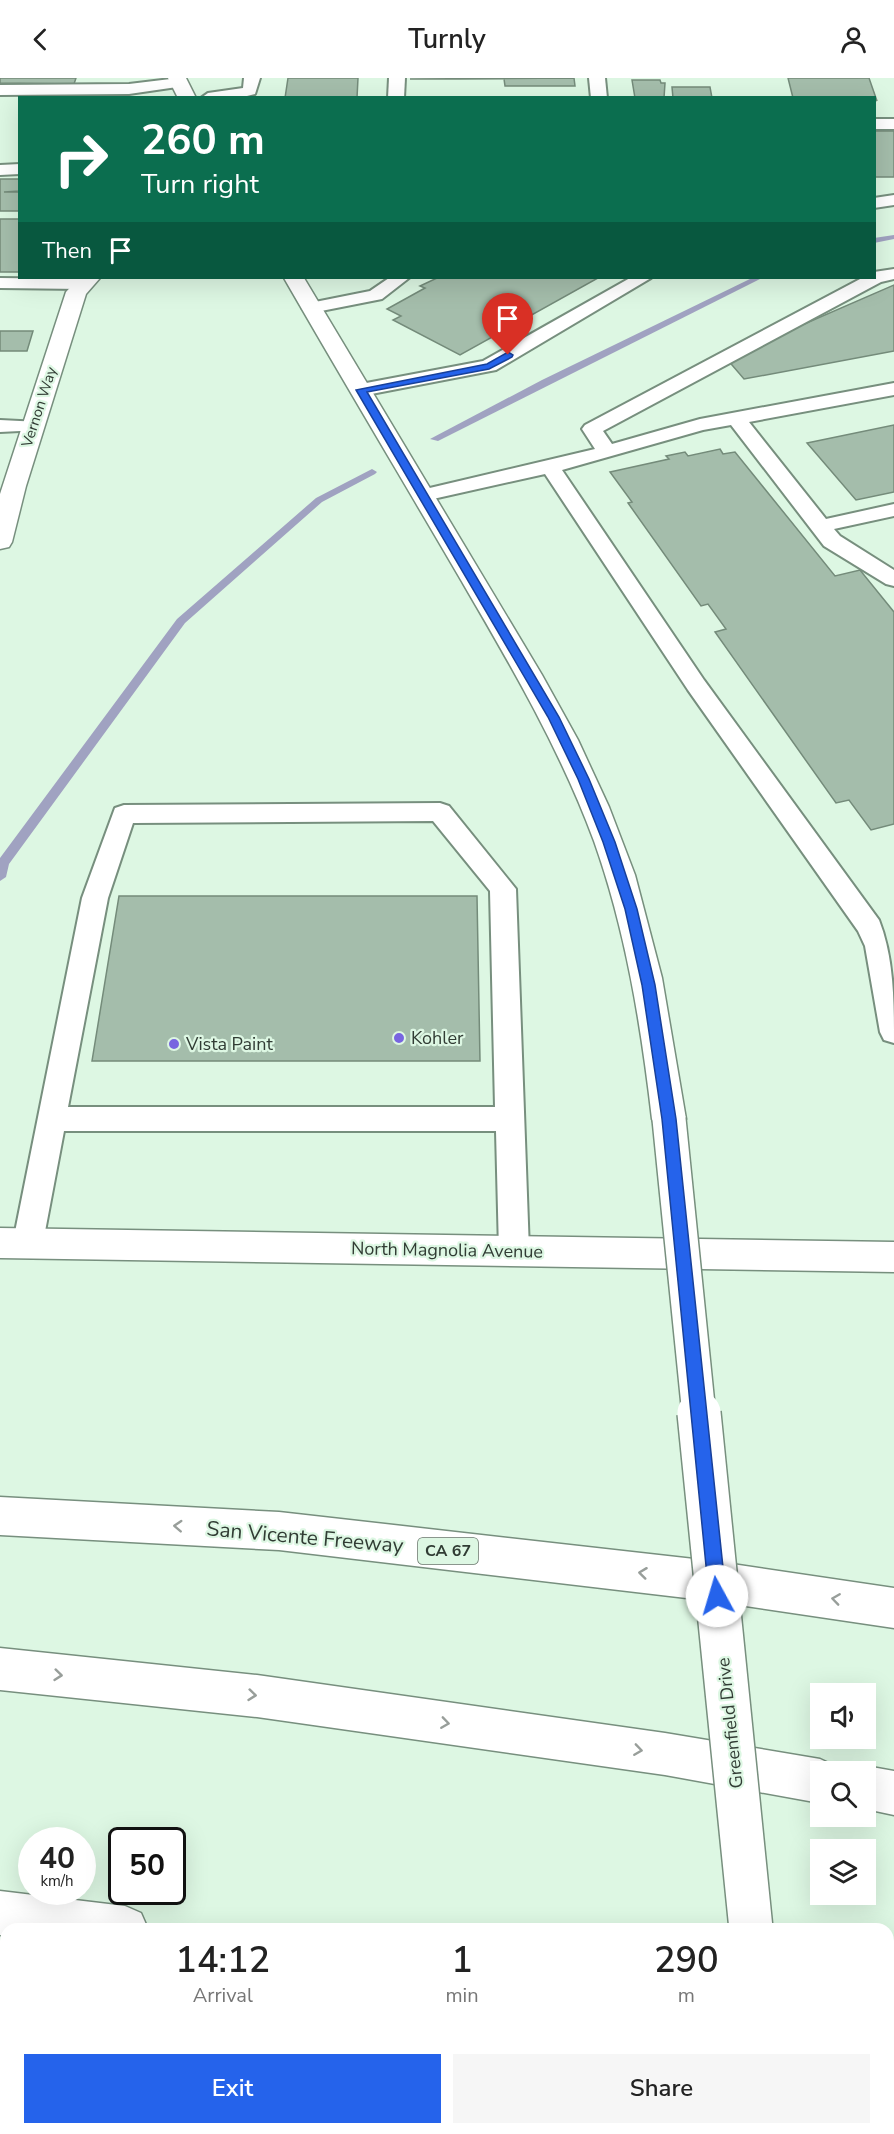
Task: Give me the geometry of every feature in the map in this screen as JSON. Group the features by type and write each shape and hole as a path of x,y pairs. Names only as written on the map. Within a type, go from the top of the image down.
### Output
{"main road":[{"name":"Greenfield Drive","path":"295,279 554,717 584,779 609,842 631,909 649,985 669,1119 750,1923"},
{"name":"Vernon Way","path":"0,542 5,503 33,426 76,292 86,281"},
{"name":"North Magnolia Avenue","path":"14,1243 894,1257"},
{"name":"San Vicente Freeway","path":"0,1516 279,1531 712,1581 894,1608"},
{"path":"0,1669 258,1695 665,1754 810,1779"},
{"path":"876,1790 894,1793"},
{"path":"0,1912 81,1923"}],"lane":[{"path":"220,96 250,91 252,78"},
{"path":"396,96 397,78"},
{"path":"597,78 599,96"},
{"path":"0,90 129,89 181,86"},
{"path":"876,124 894,124"},
{"path":"0,170 18,169"},
{"path":"876,203 894,200"},
{"path":"876,277 894,274"},
{"path":"311,308 376,295 399,279"},
{"path":"361,390 489,366 640,279"},
{"path":"607,452 592,429 872,279"},
{"path":"0,283 86,281"},
{"path":"424,495 607,452 700,425 894,389"},
{"path":"737,418 832,541 894,579"},
{"path":"0,426 33,426"},
{"path":"550,466 696,686 870,927 878,946 894,1032"},
{"path":"822,526 894,510"},
{"path":"14,1243 52,1119 95,898 124,814 440,812 503,889 514,1251"},
{"path":"52,1119 511,1119"}],"building":[{"path":"0,78 76,78 74,84 0,83"},
{"path":"288,78 358,78 357,96 285,96"},
{"path":"574,78 575,86 505,86 504,79 410,79"},
{"path":"788,78 869,78 875,96 792,96"},
{"path":"632,80 660,80 661,83 665,83 664,96 635,96"},
{"path":"672,87 710,87 712,96 673,96"},
{"path":"876,131 894,131 894,177 876,177"},
{"path":"0,179 18,179 18,191 4,192 18,192 18,211 0,211"},
{"path":"0,219 18,219 18,272 0,272"},
{"path":"435,279 596,279 460,355 393,320 401,316 387,309 425,288 420,286"},
{"path":"894,285 894,351 744,379 726,358"},
{"path":"0,331 33,331 27,351 0,351"},
{"path":"894,425 894,492 856,500 807,443"},
{"path":"720,449 723,454 735,452 835,576 860,570 894,612 894,824 871,830 849,800 836,803 715,632 726,629 708,604 701,606 628,503 632,502 610,472 669,459 666,456 685,452 688,456"},
{"path":"119,896 477,896 480,1061 92,1061"}],"waterway":[{"path":"876,241 894,237"},
{"path":"435,439 545,382 756,279"},
{"path":"0,877 3,863 181,621 319,500 372,472"}],"place":[{"name":"Kohler","path":"399,1038"},
{"name":"Vista Paint","path":"174,1044"}],"route":[{"path":"508,355 489,366 361,390 554,717 584,779 609,842 631,909 649,985 669,1119 717,1596"}]}
